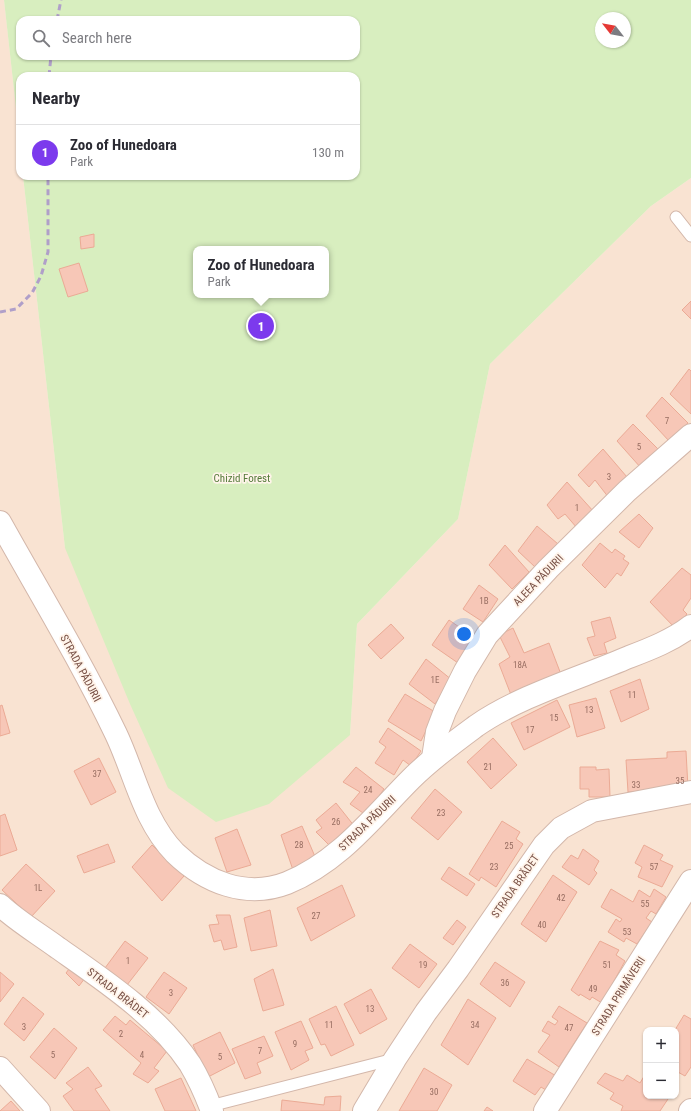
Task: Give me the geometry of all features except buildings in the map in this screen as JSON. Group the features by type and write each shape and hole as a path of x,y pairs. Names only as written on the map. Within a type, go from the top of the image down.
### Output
{"street":[{"name":"ALEEA PĂDURII","path":"433,758 437,732 445,711 465,671 487,635 548,569 606,512 691,435"},
{"name":"STRADA PĂDURII","path":"0,522 72,649 117,735 148,812 161,835 174,852 196,872 226,886 244,889 265,888 287,883 320,865 354,838 433,758 480,723 512,705 659,645 691,626"},
{"name":"STRADA BRĂDET","path":"364,1111 394,1059 544,845 561,828 592,811 691,792"},
{"name":"STRADA PRIMĂVERII","path":"545,1111 691,881"},
{"name":"STRADA BRĂDET","path":"0,905 82,965 143,1012 160,1028 190,1065 211,1108"},
{"path":"0,1068 39,1111"}],"lane":[{"path":"676,217 691,236"},
{"name":"STRADA BRĂDET","path":"211,1108 394,1059"}],"shaded area":[{"path":"0,0 4,0 16,108 16,180 23,180 65,548 350,735 357,624 458,519 490,364 651,206 691,178 691,1111 0,1111"}],"green space":[{"name":"Chizid Forest","path":"4,0 691,0 691,178 651,206 490,364 458,519 357,624 350,735 269,804 216,822 168,788 130,704 65,548 23,180 360,180 360,72 16,72 16,108"}],"railway":[{"path":"58,16 61,0"},
{"path":"49,72 51,60"},
{"path":"0,312 16,309 32,293 41,276 48,252 48,180"}],"place":[{"name":"Zoo of Hunedoara","path":"261,326"}]}
